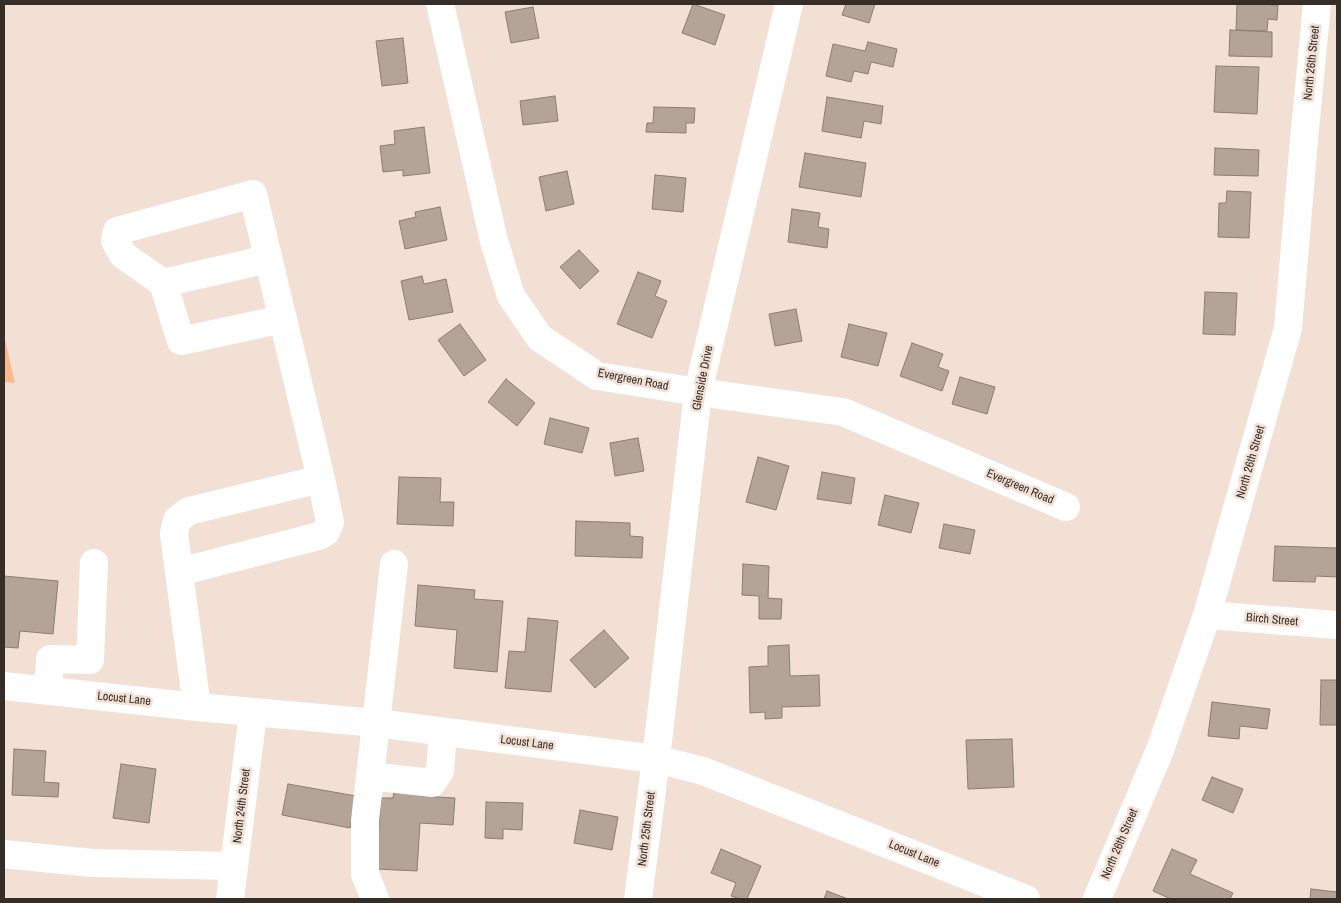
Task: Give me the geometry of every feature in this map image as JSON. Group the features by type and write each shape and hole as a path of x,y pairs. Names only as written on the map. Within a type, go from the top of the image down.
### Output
{"street":[{"name":"Evergreen Road","path":"440,4 494,241 511,296 540,338 598,376 843,412 1066,507"},
{"name":"Glenside Drive","path":"656,759 698,392 789,4"},
{"name":"North 26th Street","path":"1097,899 1160,750 1207,615 1288,328 1318,4"},
{"path":"179,572 319,536 326,532 330,522 321,479 283,319 268,259 253,194 117,232 115,241 123,255 163,283 181,341 283,319"},
{"path":"163,283 268,259"},
{"path":"197,707 174,534 177,520 189,511 321,479"},
{"path":"48,690 50,659 90,660 94,563"},
{"path":"375,899 365,874 365,821 394,564"},
{"name":"Birch Street","path":"1207,615 1337,626"},
{"name":"Locust Lane","path":"4,686 376,724 656,759 703,771 1026,899"},
{"name":"North 24th Street","path":"230,899 253,712"},
{"path":"370,776 432,783 440,771 443,732"},
{"name":"North 25th Street","path":"638,899 656,759"},
{"path":"4,854 92,863 234,866"}],"shaded area":[{"path":"4,335 15,383 4,382"}],"building":[{"path":"693,4 725,15 715,45 682,33"},
{"path":"846,4 875,4 869,23 842,15"},
{"path":"1237,4 1278,5 1277,20 1268,19 1267,31 1236,30"},
{"path":"533,7 539,38 511,43 505,12"},
{"path":"1230,30 1272,32 1272,57 1229,56"},
{"path":"403,38 408,83 382,86 376,41"},
{"path":"868,42 897,49 893,67 871,62 868,74 854,71 851,82 826,76 833,44 865,51"},
{"path":"1216,66 1259,67 1257,114 1214,112"},
{"path":"555,96 558,121 523,125 520,101"},
{"path":"827,97 883,106 881,124 864,121 861,138 822,131"},
{"path":"654,107 695,108 694,123 686,123 686,133 646,132 647,123 653,123"},
{"path":"424,127 430,173 403,176 403,170 383,172 380,146 395,144 394,131"},
{"path":"1215,148 1259,150 1258,176 1214,175"},
{"path":"805,153 866,163 861,197 799,187"},
{"path":"567,171 574,204 546,211 539,177"},
{"path":"655,175 686,178 683,212 652,209"},
{"path":"1227,191 1251,192 1249,238 1218,237 1219,203 1226,203"},
{"path":"440,207 447,240 405,249 399,221 416,217 415,212"},
{"path":"792,209 820,213 818,227 829,229 827,248 788,242"},
{"path":"579,250 599,271 580,289 560,267"},
{"path":"638,272 661,281 655,296 667,301 652,338 617,324"},
{"path":"422,276 424,284 446,279 453,312 409,320 401,281"},
{"path":"1205,292 1237,293 1235,335 1203,334"},
{"path":"796,309 802,341 775,346 769,314"},
{"path":"460,324 486,360 464,376 438,340"},
{"path":"849,324 887,333 878,366 841,357"},
{"path":"912,343 943,354 938,367 949,371 942,391 900,376"},
{"path":"960,377 995,387 987,414 952,404"},
{"path":"506,379 535,403 517,426 488,402"},
{"path":"550,418 589,428 582,453 544,444"},
{"path":"638,438 644,471 615,476 610,443"},
{"path":"758,457 789,466 776,510 746,502"},
{"path":"822,472 855,478 851,504 817,499"},
{"path":"399,477 441,478 440,502 454,502 453,526 397,524"},
{"path":"885,495 919,503 911,533 878,525"},
{"path":"576,521 630,523 630,536 643,537 642,558 575,556"},
{"path":"944,524 975,530 970,554 939,548"},
{"path":"1275,546 1337,548 1337,577 1316,576 1315,582 1273,581"},
{"path":"743,564 769,566 768,598 782,599 781,619 759,619 759,596 742,595"},
{"path":"4,576 58,581 53,634 20,631 18,648 4,647"},
{"path":"418,585 475,590 474,599 503,601 497,672 454,668 457,630 415,626"},
{"path":"528,618 558,621 551,692 505,688 509,651 525,652"},
{"path":"604,630 629,658 595,688 570,660"},
{"path":"789,645 790,676 819,675 820,706 782,707 782,718 765,719 765,712 750,713 749,667 768,666 768,646"},
{"path":"1321,680 1337,680 1337,725 1320,725"},
{"path":"1212,702 1270,709 1267,729 1240,726 1239,739 1208,736"},
{"path":"1012,739 1014,787 968,789 966,740"},
{"path":"14,749 46,751 44,782 59,783 58,797 12,795"},
{"path":"121,764 156,769 149,823 113,818"},
{"path":"1212,777 1243,789 1233,813 1202,800"},
{"path":"288,784 356,796 350,828 282,815"},
{"path":"394,790 420,792 420,796 455,798 453,825 420,823 417,871 376,869 381,798 393,798"},
{"path":"486,802 523,803 522,830 503,829 503,839 485,838"},
{"path":"580,810 618,817 612,850 574,843"},
{"path":"721,849 761,866 747,899 731,896 736,883 711,873"},
{"path":"1172,849 1197,860 1190,874 1233,893 1230,899 1171,899 1153,891"},
{"path":"1311,889 1337,892 1337,899 1310,899"},
{"path":"827,891 848,899 824,899"}]}
